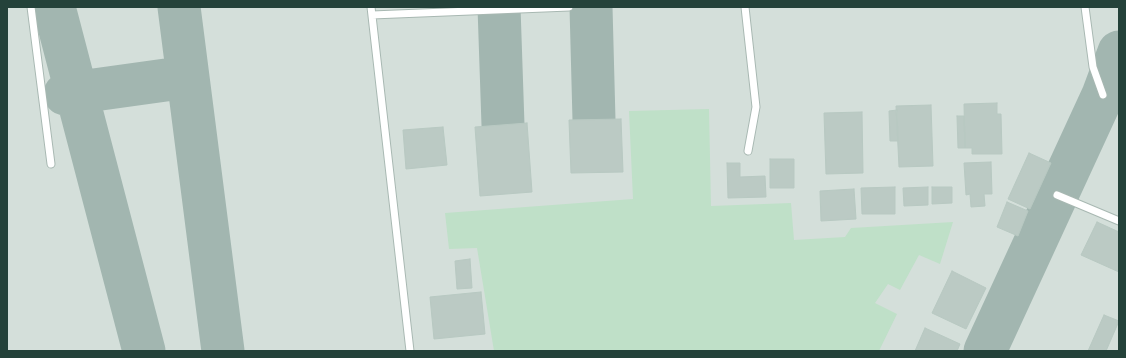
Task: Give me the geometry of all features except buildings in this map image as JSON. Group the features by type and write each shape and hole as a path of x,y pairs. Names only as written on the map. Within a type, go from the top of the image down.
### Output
{"lane":[{"path":"31,7 51,164"},
{"path":"371,7 410,351"},
{"path":"372,15 569,7"},
{"path":"745,7 756,107 748,151"},
{"path":"1085,7 1093,67 1103,95"},
{"path":"1057,195 1119,221"}],"shaded area":[{"path":"7,7 1119,7 1119,351 7,351"}],"green space":[{"path":"709,109 711,206 791,203 794,240 845,237 851,228 953,222 940,264 919,255 900,290 888,284 875,303 897,314 879,351 494,351 477,248 449,249 445,213 633,199 629,111"}],"taxiway":[{"path":"54,7 144,351"},
{"path":"179,7 223,351"},
{"path":"499,7 503,125"},
{"path":"591,7 594,120"},
{"path":"985,351 1103,95 1119,52"},
{"path":"65,94 173,79 183,72 186,65"}]}
